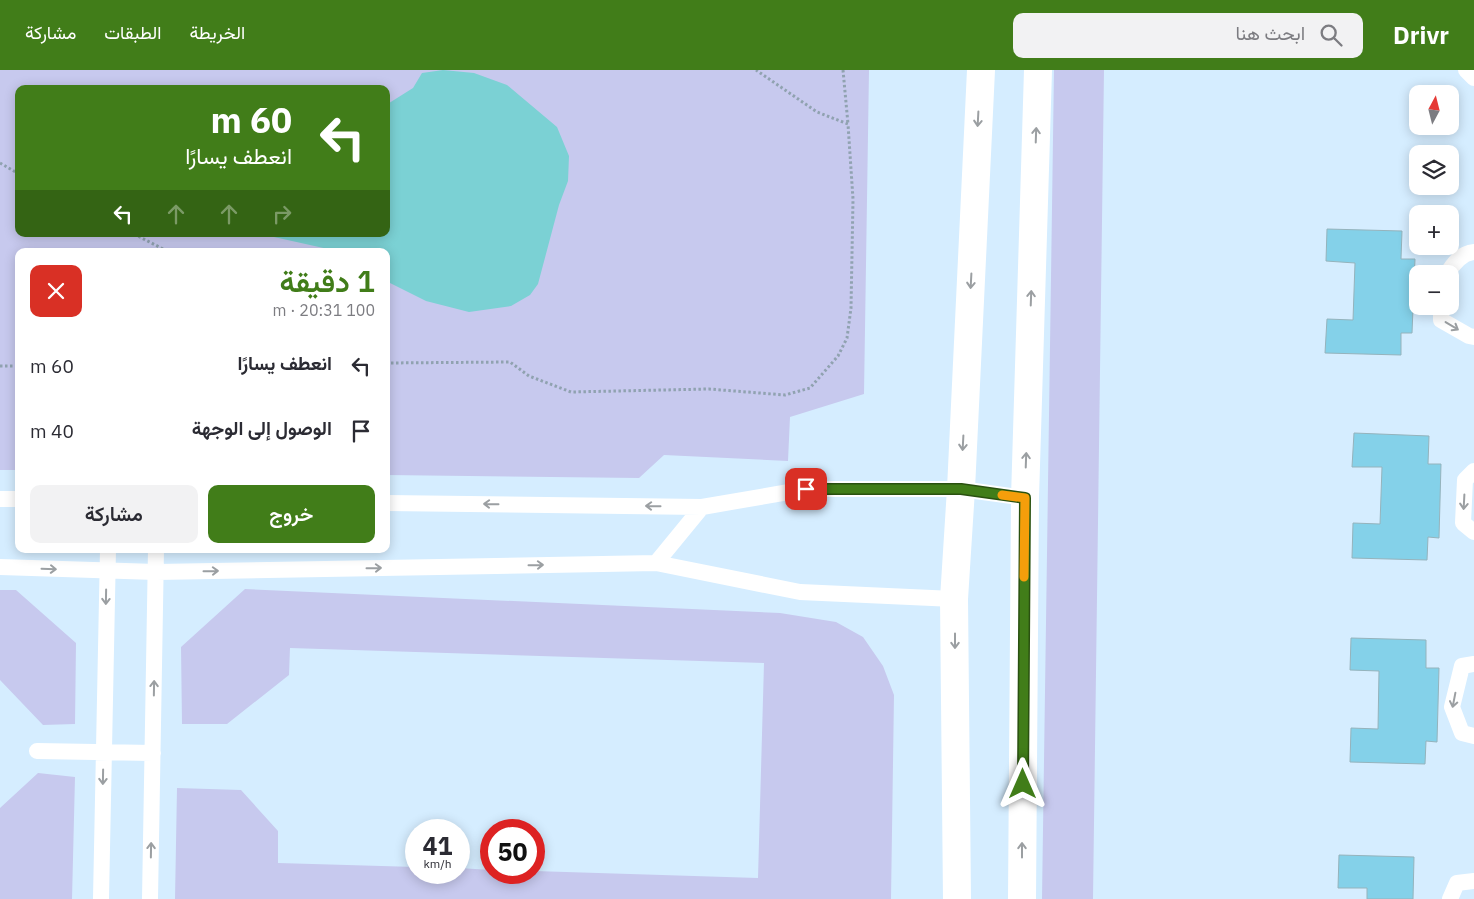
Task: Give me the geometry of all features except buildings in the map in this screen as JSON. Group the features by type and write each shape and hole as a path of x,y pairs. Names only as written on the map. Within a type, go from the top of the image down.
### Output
{"main road":[{"path":"957,899 954,599 981,70"},
{"path":"1022,899 1025,498 1038,70"}],"lane":[{"path":"1466,70 1474,78"},
{"path":"1452,265 1469,252 1474,252"},
{"path":"1441,315 1441,320 1474,337"},
{"path":"1474,470 1465,480 1464,523 1474,532"},
{"path":"390,503 702,506 806,489 961,489 1025,498"},
{"path":"0,498 15,499"},
{"path":"656,562 702,506"},
{"path":"101,899 108,553"},
{"path":"150,899 156,553"},
{"path":"0,567 156,572 656,562 800,592 954,599"},
{"path":"1474,664 1462,666 1452,707 1462,733 1474,736"},
{"path":"37,750 153,753"},
{"path":"1450,899 1457,883 1474,881"}],"path":[{"path":"756,70 817,112 848,124"},
{"path":"390,363 510,362 529,376 571,392 709,389 785,395 810,388 838,356 847,338 851,308 853,200 843,70"},
{"path":"0,163 15,172"},
{"path":"140,237 161,248"},
{"path":"0,366 15,366"}],"shaded area":[{"path":"0,70 869,70 864,394 790,417 788,461 664,455 639,478 390,475 390,248 15,248 15,470 0,470"},
{"path":"443,70 474,73 507,85 557,127 569,156 568,181 559,205 538,284 530,295 511,306 469,312 426,301 390,283 390,248 324,248 274,237 390,237 390,102 413,88 422,73"},
{"path":"1054,70 1104,70 1093,899 1042,899"},
{"path":"245,589 780,613 836,622 863,637 883,666 894,695 891,899 175,899 177,788 241,790 278,831 278,863 405,867 405,884 470,884 470,869 480,869 480,884 545,884 545,871 758,878 764,663 290,648 289,675 227,724 182,724 181,647"},
{"path":"0,590 16,590 76,643 75,724 43,725 0,680"},
{"path":"38,773 75,777 72,899 0,899 0,808"}],"slow traffic":[{"path":"1002,495 1025,498 1024,577"}],"route":[{"path":"806,489 961,489 1025,498 1023,784"}]}
